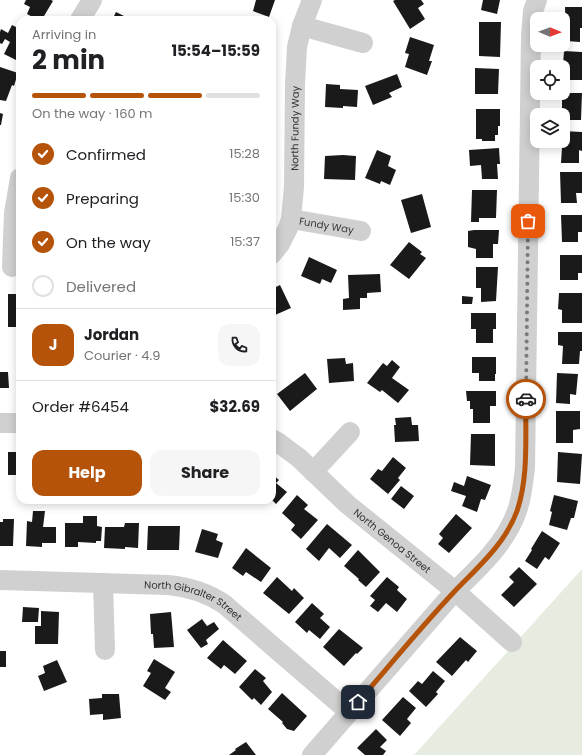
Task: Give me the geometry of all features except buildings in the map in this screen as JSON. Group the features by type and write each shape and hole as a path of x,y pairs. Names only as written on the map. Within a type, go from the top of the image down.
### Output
{"street":[{"path":"82,16 92,0"},
{"name":"North Fundy Way","path":"276,249 288,228 291,219 294,187 297,47 302,26 312,0"},
{"path":"312,755 455,591 475,572 505,535 512,523 521,495 524,468 531,36 533,11 537,0"},
{"path":"302,26 362,43"},
{"path":"11,267 16,201"},
{"name":"Fundy Way","path":"291,219 361,231"},
{"path":"0,423 16,423"},
{"path":"313,472 350,432"},
{"name":"North Genoa Street","path":"276,441 299,458 347,504 455,591 512,642"},
{"name":"North Gibralter Street","path":"0,580 168,585 186,587 212,596 224,604 349,712"},
{"path":"103,583 105,650"}],"shaded area":[{"path":"582,569 582,755 414,755"}],"way so far":[{"path":"526,399 528,221"}],"route":[{"path":"358,702 455,591 475,572 505,535 512,523 521,495 524,468 526,399"}]}
